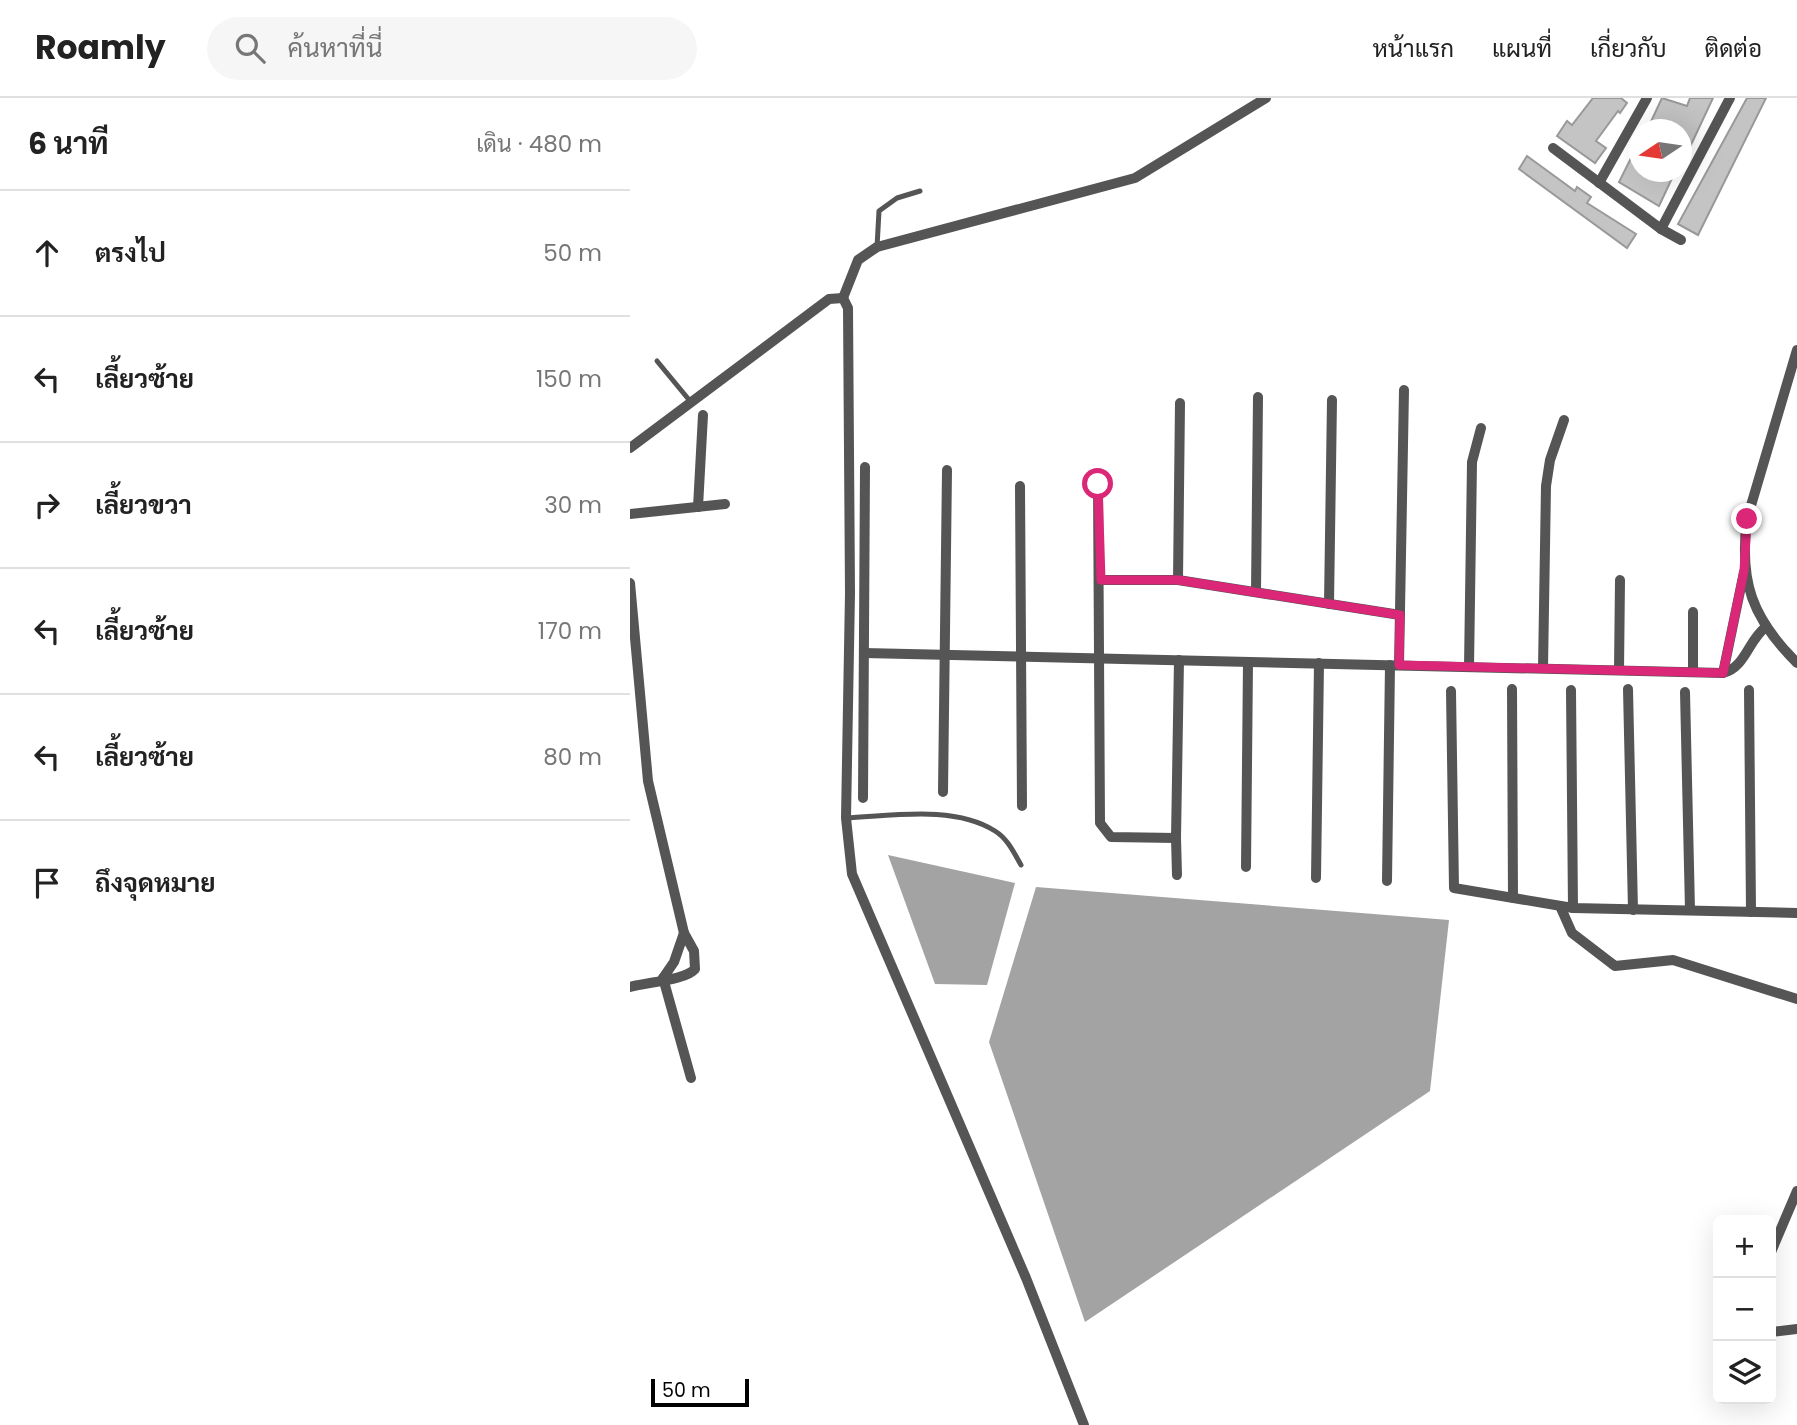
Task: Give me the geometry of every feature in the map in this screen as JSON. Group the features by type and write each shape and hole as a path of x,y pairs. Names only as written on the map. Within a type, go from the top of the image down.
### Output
{"street":[{"path":"1084,1425 1026,1278 852,874 846,818 850,593 848,308 843,298 858,260 877,244 1135,178 1266,98"},
{"path":"1599,183 1647,98"},
{"path":"1661,229 1730,98"},
{"path":"1553,148 1661,229 1681,240"},
{"path":"630,448 830,299 843,298"},
{"path":"1723,673 1744,571 1747,519 1797,350"},
{"path":"1387,881 1394,665 1400,615 1404,390"},
{"path":"1256,592 1258,397"},
{"path":"1329,604 1332,400"},
{"path":"1178,580 1180,403"},
{"path":"698,507 703,415"},
{"path":"1544,668 1545,486 1550,460 1564,420"},
{"path":"1469,667 1472,462 1480,428"},
{"path":"863,798 865,467"},
{"path":"943,792 947,470"},
{"path":"1098,484 1101,580 1100,823 1111,837 1177,838"},
{"path":"1020,486 1021,806"},
{"path":"630,514 725,504"},
{"path":"1744,571 1754,608 1766,627 1797,663"},
{"path":"1101,580 1178,580 1400,615"},
{"path":"1619,670 1620,580"},
{"path":"630,583 648,781 684,933 694,951 695,969 683,978 663,978 630,987"},
{"path":"1693,612 1693,672"},
{"path":"864,653 1723,673 1740,664 1751,641 1766,627"},
{"path":"1177,875 1179,660"},
{"path":"1246,867 1248,662"},
{"path":"1316,878 1319,663"},
{"path":"1512,689 1513,898"},
{"path":"1628,689 1633,909"},
{"path":"1571,690 1573,908"},
{"path":"1749,690 1751,912"},
{"path":"1451,691 1454,888 1573,908 1797,912"},
{"path":"1685,692 1690,911"},
{"path":"1560,906 1572,933 1615,966 1673,960 1797,999"},
{"path":"663,978 674,962 684,933"},
{"path":"663,978 691,1078"},
{"path":"1776,1240 1797,1191"},
{"path":"1776,1331 1797,1329"}],"lane":[{"path":"877,244 879,211 886,203 920,191"},
{"path":"657,361 691,402"},
{"path":"846,818 939,816 981,824 997,832 1008,842 1021,865"}],"shaded area":[{"path":"888,855 1015,883 987,985 935,984"},
{"path":"1036,887 1449,920 1430,1091 1085,1322 989,1042"}],"building":[{"path":"1593,98 1621,98 1627,103 1596,141 1606,148 1595,163 1557,136 1567,121 1572,125"},
{"path":"1662,98 1687,106 1690,98 1713,98 1692,143 1692,119 1652,119"},
{"path":"1747,98 1766,98 1698,235 1678,224"},
{"path":"1527,156 1575,191 1577,187 1591,197 1587,203 1636,234 1627,248 1519,169"},
{"path":"1629,162 1629,182 1670,182 1659,206 1619,182"}],"route":[{"path":"1098,484 1101,580 1178,580 1400,615 1399,665 1723,673 1744,571 1747,519"}]}
